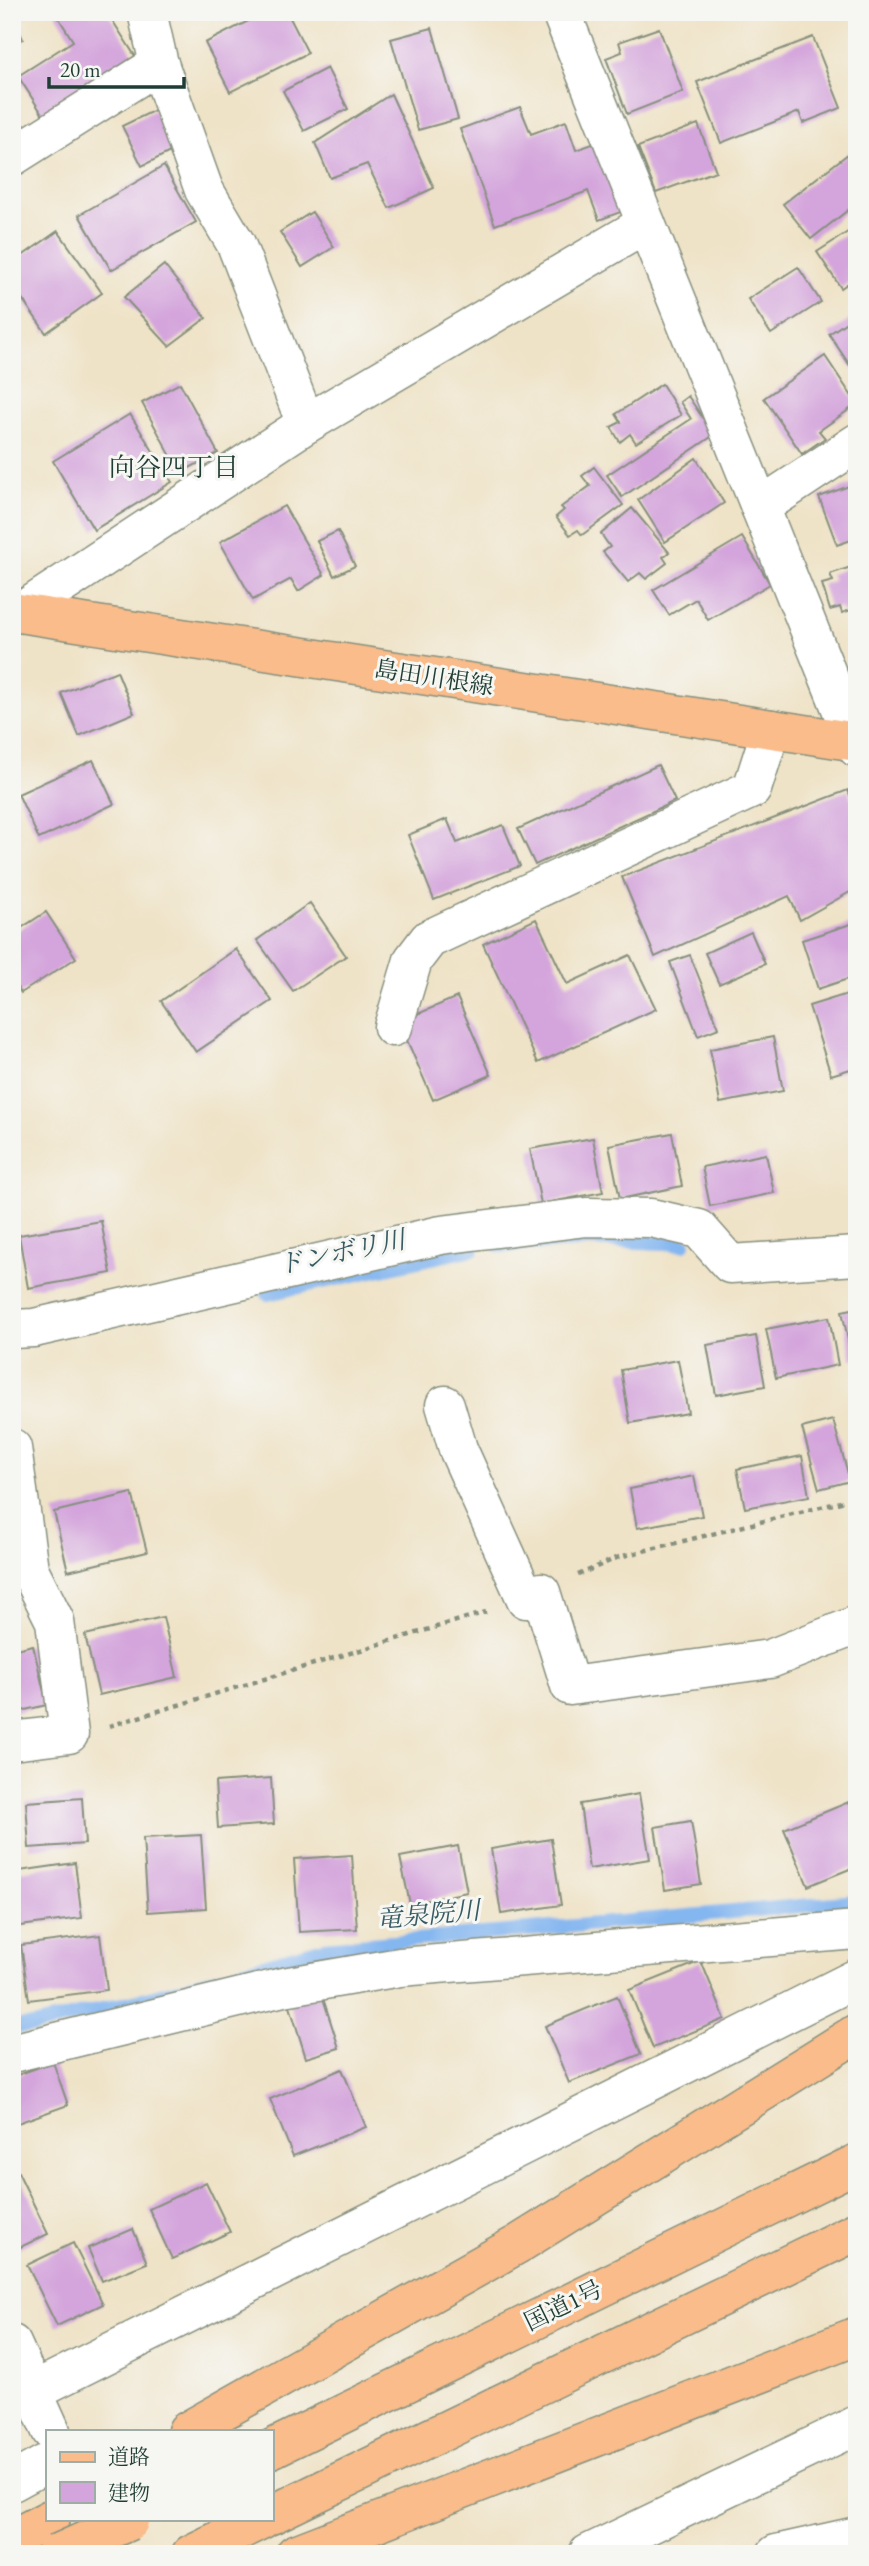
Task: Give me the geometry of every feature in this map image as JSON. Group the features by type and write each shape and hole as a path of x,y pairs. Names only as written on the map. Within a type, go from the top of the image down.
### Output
{"main road":[{"name":"島田川根線","path":"16,613 856,744"},
{"path":"189,2430 520,2243 857,2033"},
{"name":"国道1号","path":"273,2448 857,2163"},
{"path":"273,2514 857,2231"},
{"path":"295,2554 857,2336"},
{"path":"12,2539 48,2520"},
{"path":"57,2554 131,2520"},
{"path":"191,2554 261,2520"}],"street":[{"path":"147,12 159,64 204,190 236,244 306,424"},
{"path":"561,12 856,744"},
{"path":"12,157 159,64"},
{"path":"16,613 306,424 646,224"},
{"path":"760,507 857,443"},
{"path":"393,1027 413,960 429,939 752,789 771,729"},
{"path":"12,1329 34,1328 441,1235 586,1217 651,1218 699,1229 730,1264 857,1256"},
{"path":"445,1405 458,1449 533,1595 570,1686 770,1659 857,1625"},
{"path":"12,1448 29,1569 55,1621 69,1734 12,1741"},
{"path":"12,2053 283,1987 400,1967 857,1930"},
{"path":"33,2391 857,1979"},
{"path":"12,2344 51,2430"},
{"path":"588,2554 857,2425"},
{"path":"12,2482 46,2464"},
{"path":"88,2520 102,2554"},
{"path":"776,2554 857,2536"}],"path":[{"path":"69,1734 111,1725 533,1595 619,1557 857,1498"}],"building":[{"path":"55,12 107,12 135,56 43,115 18,76 73,41"},
{"path":"266,12 287,12 308,53 230,92 205,43"},
{"path":"12,15 23,39 12,44"},
{"path":"432,28 458,119 418,130 391,39"},
{"path":"659,28 683,92 627,114 606,58 622,52 619,42"},
{"path":"813,37 841,108 803,123 799,112 721,143 697,82"},
{"path":"327,68 348,109 304,131 283,91"},
{"path":"391,94 434,188 389,208 367,164 330,178 315,143"},
{"path":"520,107 531,134 566,121 576,150 601,141 626,210 599,220 588,191 495,225 460,129"},
{"path":"155,110 174,150 142,166 122,126"},
{"path":"698,124 716,171 656,193 638,147"},
{"path":"857,147 857,203 811,239 783,204"},
{"path":"164,166 196,222 111,270 79,215"},
{"path":"312,212 334,247 302,267 280,232"},
{"path":"857,226 857,277 841,288 817,252"},
{"path":"58,231 102,293 46,333 12,284 12,263"},
{"path":"164,265 206,318 169,346 124,297"},
{"path":"798,267 821,302 771,334 748,299"},
{"path":"857,315 857,363 851,367 829,334"},
{"path":"825,356 857,404 819,431 825,438 802,454 764,398"},
{"path":"180,383 218,453 180,473 142,403"},
{"path":"662,384 681,415 636,443 630,434 620,442 611,427 621,422 616,414"},
{"path":"688,396 714,435 622,497 607,475 691,419 680,402"},
{"path":"130,414 172,482 94,530 53,461"},
{"path":"696,458 724,503 665,542 638,500"},
{"path":"594,467 623,505 582,535 578,530 570,535 556,517 564,510 561,507 590,486 582,476"},
{"path":"857,483 857,538 837,545 819,497"},
{"path":"284,506 324,575 298,591 291,579 253,600 220,542"},
{"path":"632,508 669,552 663,557 667,563 646,579 640,573 628,582 603,552 610,547 601,534"},
{"path":"338,531 355,566 334,576 317,541"},
{"path":"742,537 770,584 708,620 696,599 669,615 653,590"},
{"path":"857,565 857,608 842,613 840,607 830,610 822,584 833,581 830,574"},
{"path":"117,671 134,713 79,736 61,693"},
{"path":"93,760 114,804 39,839 18,794"},
{"path":"658,765 675,801 535,865 518,829"},
{"path":"848,790 857,814 857,888 800,920 789,896 655,957 622,877"},
{"path":"447,819 457,843 503,825 520,866 434,900 408,835"},
{"path":"310,903 346,956 293,991 257,940"},
{"path":"46,912 76,958 21,993 12,980 12,934"},
{"path":"536,919 567,984 630,955 656,1009 538,1063 483,944"},
{"path":"857,922 857,976 818,989 802,940"},
{"path":"751,932 765,964 719,984 705,953"},
{"path":"236,949 272,1001 196,1052 161,1001"},
{"path":"690,955 719,1028 698,1036 670,962"},
{"path":"857,991 857,1067 831,1075 809,1006"},
{"path":"457,997 491,1075 433,1100 399,1022"},
{"path":"773,1037 783,1091 720,1103 710,1049"},
{"path":"672,1133 682,1186 620,1199 609,1145"},
{"path":"593,1138 603,1192 541,1204 530,1149"},
{"path":"766,1154 774,1193 710,1206 702,1167"},
{"path":"101,1221 111,1273 28,1288 19,1235"},
{"path":"857,1308 857,1358 852,1359 842,1311"},
{"path":"829,1317 838,1365 776,1378 766,1329"},
{"path":"756,1336 765,1386 716,1395 707,1345"},
{"path":"678,1360 688,1413 630,1423 621,1370"},
{"path":"833,1420 850,1481 819,1489 802,1428"},
{"path":"802,1456 809,1496 745,1508 737,1469"},
{"path":"694,1476 702,1516 637,1528 630,1489"},
{"path":"132,1493 147,1552 68,1571 54,1512"},
{"path":"163,1617 177,1677 99,1695 85,1635"},
{"path":"33,1645 47,1705 12,1713 12,1650"},
{"path":"271,1778 274,1824 218,1828 215,1782"},
{"path":"639,1794 650,1859 589,1869 580,1804"},
{"path":"82,1798 85,1844 29,1848 26,1802"},
{"path":"856,1799 857,1866 808,1886 784,1829"},
{"path":"691,1821 701,1884 665,1890 655,1827"},
{"path":"201,1835 206,1908 148,1912 143,1838"},
{"path":"551,1839 561,1905 501,1914 491,1849"},
{"path":"458,1846 467,1892 410,1904 400,1857"},
{"path":"352,1855 357,1929 299,1932 294,1859"},
{"path":"75,1863 82,1918 12,1927 12,1872"},
{"path":"100,1935 107,1990 29,2000 21,1945"},
{"path":"701,1961 725,2019 653,2048 629,1990"},
{"path":"320,1989 339,2048 306,2058 288,2000"},
{"path":"617,1996 641,2054 569,2083 545,2026"},
{"path":"53,2062 68,2105 12,2125 12,2077"},
{"path":"342,2069 366,2127 293,2156 270,2099"},
{"path":"18,2172 48,2234 12,2251 12,2174"},
{"path":"206,2182 230,2232 172,2259 149,2209"},
{"path":"133,2229 147,2263 102,2281 88,2248"},
{"path":"73,2243 103,2304 57,2326 27,2265"}],"waterway":[{"name":"ドンボリ川","path":"500,1246 590,1240 684,1244"},
{"name":"ドンボリ川","path":"268,1294 473,1249"},
{"name":"竜泉院川","path":"12,2027 34,2026 154,1996 324,1948 857,1901"}],"district":[{"name":"向谷四丁目","path":"174,467"}]}
